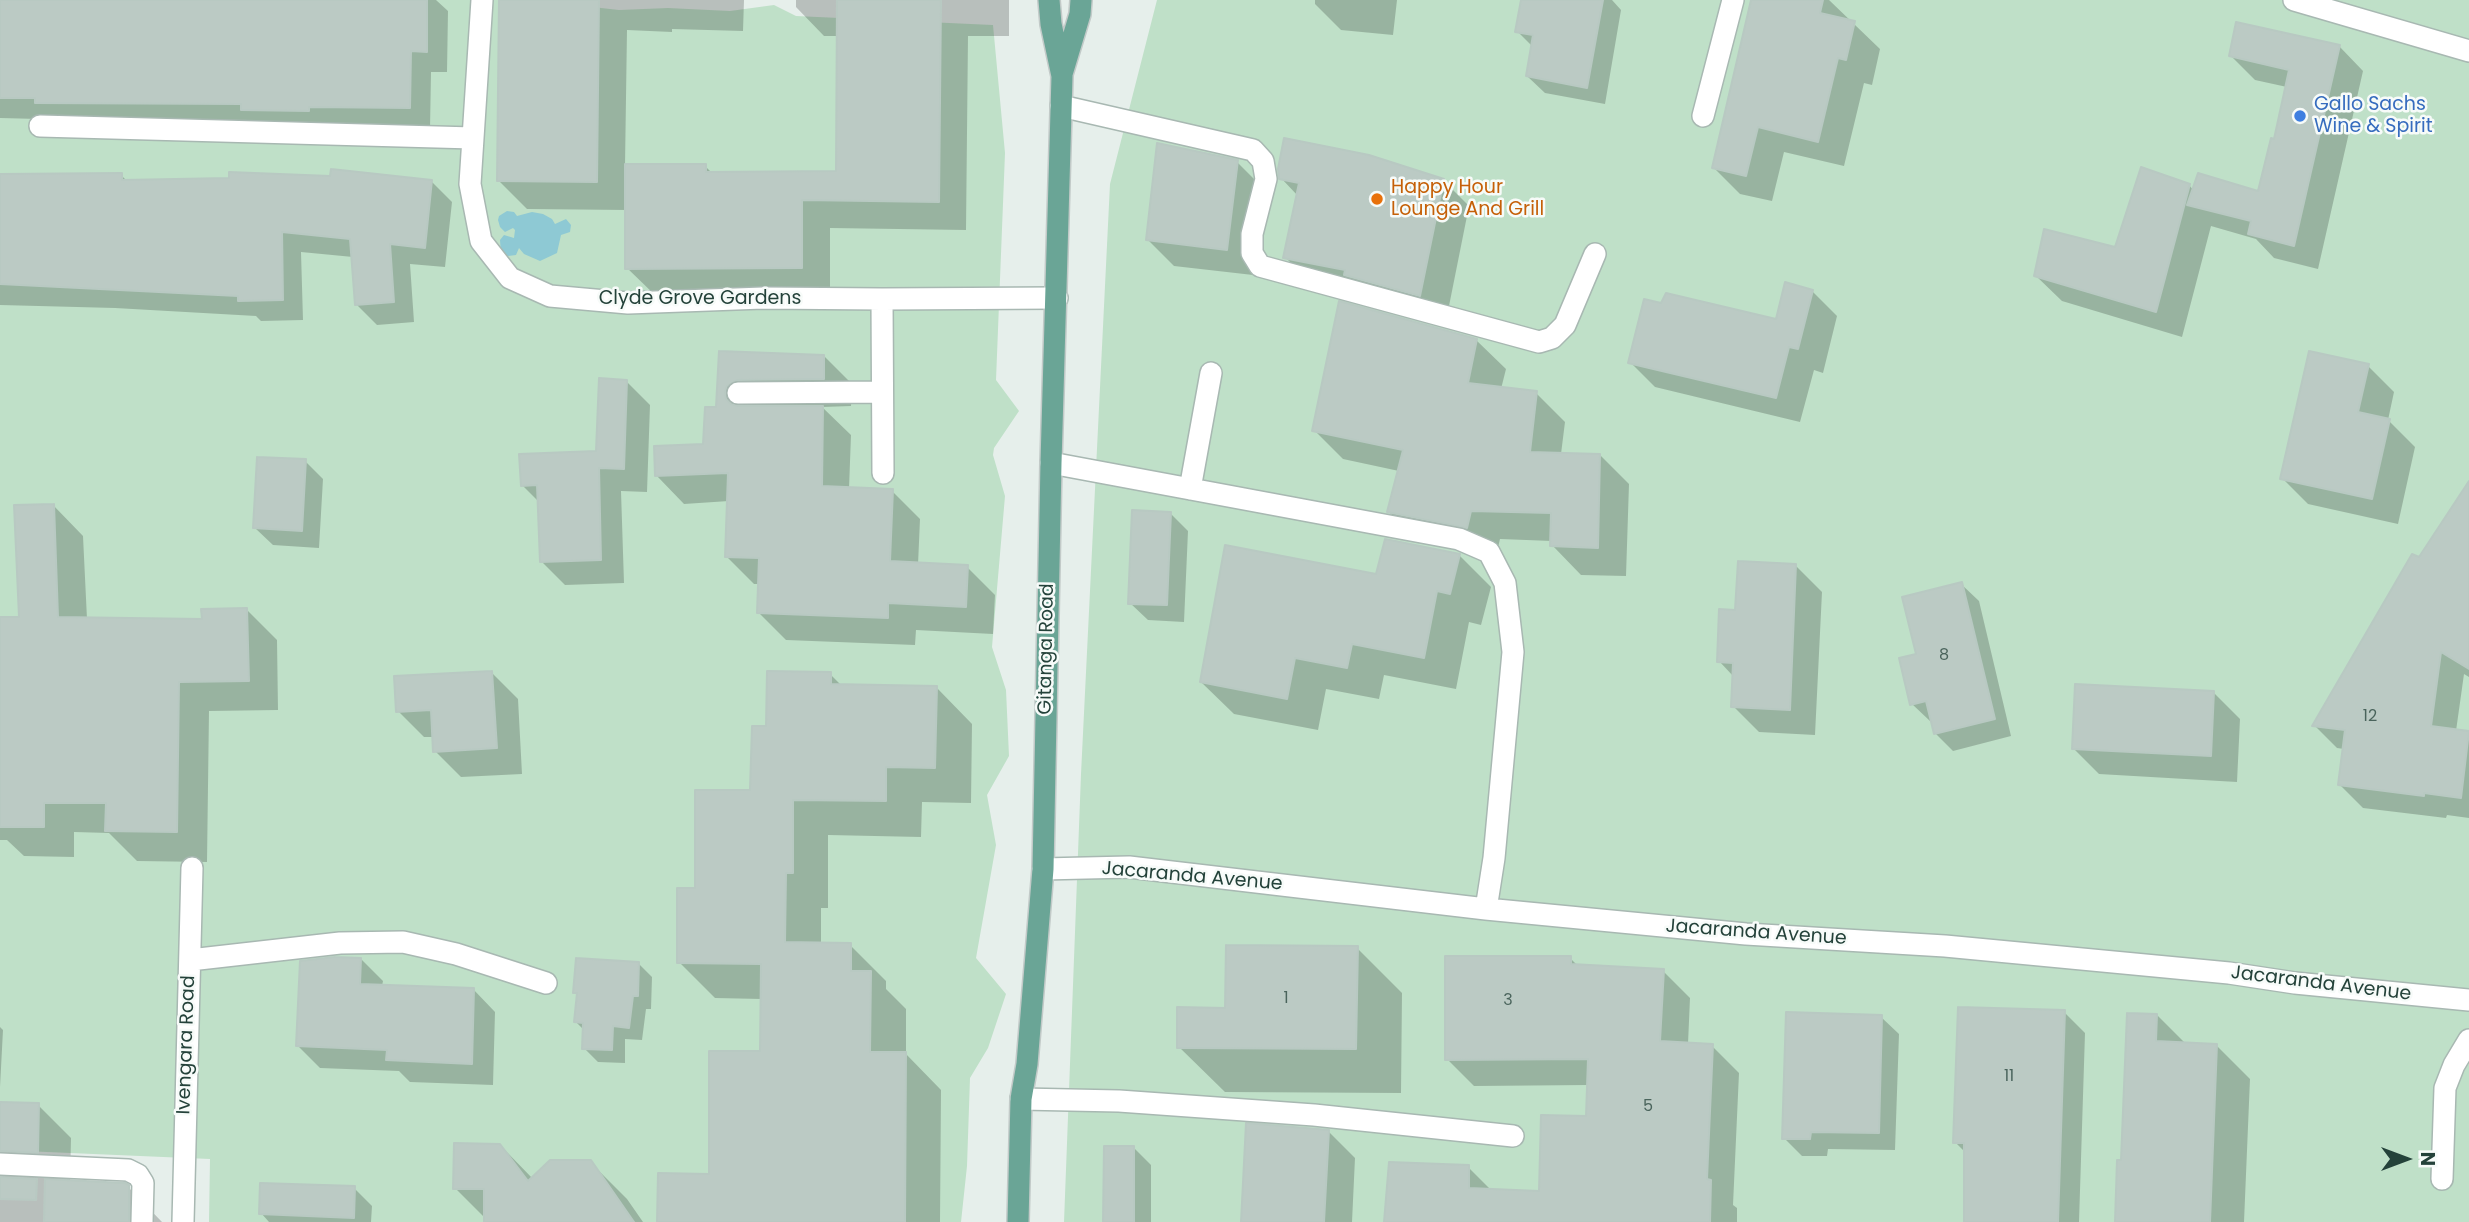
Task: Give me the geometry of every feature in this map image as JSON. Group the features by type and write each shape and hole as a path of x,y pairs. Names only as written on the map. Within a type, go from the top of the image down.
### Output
{"main road":[{"name":"Gitanga Road","path":"1018,1222 1021,1099 1027,1064 1043,869 1062,76 1049,0"},
{"name":"Gitanga Road","path":"1062,76 1080,14 1081,0"}],"street":[{"name":"Clyde Grove Gardens","path":"482,0 470,184 481,242 510,278 550,296 628,303 763,298 1057,298"},
{"path":"1703,116 1733,0"},
{"path":"2294,0 2469,51"},
{"path":"1061,106 1254,150 1263,161 1266,179 1252,234 1252,253 1260,265 1313,280 1539,342 1552,338 1565,325 1595,254"},
{"path":"40,126 473,138"},
{"path":"881,299 883,473"},
{"path":"1190,489 1211,373"},
{"path":"737,393 882,392"},
{"path":"1051,463 1459,539 1489,552 1505,583 1513,652 1494,858 1486,909"},
{"name":"Jacaranda Avenue","path":"1043,869 1129,867 1486,909 1746,934 1945,946 2229,973 2295,983 2469,1000"},
{"name":"Ivengara Road","path":"183,1222 192,868"},
{"path":"190,960 340,943 403,942 456,954 546,983"},
{"path":"2442,1179 2445,1088 2454,1065 2469,1040"},
{"path":"1021,1099 1119,1101 1314,1115 1513,1136"},
{"path":"0,1164 128,1170 138,1175 142,1183 142,1222"}],"green space":[{"path":"0,0 530,0 619,10 668,8 730,11 774,5 796,16 993,25 1005,153 996,380 1019,411 994,448 993,455 1005,496 992,647 1006,690 1009,756 987,795 996,845 976,958 1006,994 988,1048 970,1078 967,1166 961,1222 209,1222 210,1159 0,1150"},
{"path":"1157,0 2469,0 2469,1222 1064,1222 1081,774 1110,184"}],"water":[{"path":"507,211 514,212 517,216 532,212 543,214 555,224 566,219 571,225 570,232 561,235 557,253 540,261 524,254 519,248 516,255 508,256 501,253 500,240 504,235 514,238 515,230 513,228 505,232 498,220 499,216"}],"building":[{"path":"0,0 427,0 427,52 411,51 410,108 309,107 309,111 241,110 241,104 35,103 35,98 0,98"},
{"path":"499,0 599,0 597,182 497,181"},
{"path":"837,0 941,0 939,202 802,200 802,268 625,269 625,164 706,164 706,172 836,171"},
{"path":"1521,0 1603,0 1587,88 1526,76 1533,35 1515,32"},
{"path":"1751,0 1823,0 1820,13 1855,21 1846,60 1838,58 1818,142 1758,127 1746,176 1712,168"},
{"path":"2236,22 2340,45 2294,246 2248,234 2251,221 2187,205 2198,173 2258,191 2271,138 2274,139 2289,70 2229,56"},
{"name":"Happy Hour Lounge And Grill","path":"1284,138 1369,155 1444,179 1420,296 1344,275 1345,270 1283,258 1299,183 1279,179 1278,169"},
{"path":"1157,143 1238,160 1227,250 1146,240"},
{"path":"2141,167 2190,184 2156,312 2034,276 2044,229 2115,247"},
{"path":"331,169 432,180 425,248 390,244 394,302 355,305 350,239 282,232 283,300 238,301 238,296 0,284 0,174 122,173 122,180 229,178 229,172 330,176"},
{"path":"1785,282 1813,290 1798,349 1789,347 1776,398 1628,363 1644,299 1661,303 1666,293 1776,319"},
{"path":"1339,301 1477,339 1468,383 1537,391 1530,452 1600,454 1598,548 1550,546 1551,513 1471,511 1467,528 1387,512 1403,450 1312,431"},
{"path":"719,351 824,355 824,379 737,380 727,386 726,399 738,406 823,406 822,486 893,489 890,561 968,565 966,607 888,603 888,618 757,613 759,558 725,557 728,473 655,476 654,446 703,444 705,407 716,407"},
{"path":"2309,351 2369,364 2358,412 2390,419 2372,499 2280,479"},
{"path":"599,378 627,380 624,469 599,468 601,560 540,562 537,485 521,486 519,454 596,451"},
{"path":"257,457 306,459 302,531 253,528"},
{"path":"2469,481 2469,669 2441,652 2431,726 2469,731 2461,798 2338,785 2345,730 2312,726 2412,554 2419,557"},
{"path":"54,504 58,617 202,619 201,609 247,608 249,681 179,682 177,832 105,831 106,803 44,803 44,827 0,827 0,617 19,617 14,505"},
{"path":"1132,510 1171,512 1167,605 1128,604"},
{"path":"1385,539 1460,554 1450,594 1437,591 1424,658 1352,644 1347,668 1295,658 1287,699 1200,682 1225,545 1376,574"},
{"path":"1738,561 1796,564 1790,710 1731,707 1733,663 1717,662 1719,609 1735,610"},
{"path":"1962,582 1995,719 1934,734 1926,701 1910,705 1899,658 1916,654 1902,597"},
{"path":"492,671 497,748 433,752 431,710 396,712 394,676"},
{"path":"767,671 831,672 831,684 937,686 935,768 886,767 886,801 793,800 793,873 786,873 785,942 851,943 851,971 871,971 870,1052 906,1052 905,1222 657,1222 658,1173 709,1174 709,1051 760,1051 761,964 677,963 677,888 695,888 695,790 750,790 752,726 766,726"},
{"path":"2075,684 2214,691 2211,756 2072,749"},
{"path":"1226,945 1358,946 1356,1049 1177,1048 1177,1007 1225,1008"},
{"path":"1445,956 1571,956 1571,964 1664,969 1660,1041 1713,1044 1707,1179 1711,1180 1710,1222 1384,1222 1389,1162 1469,1165 1469,1188 1539,1191 1541,1115 1586,1116 1588,1059 1445,1060"},
{"path":"335,957 361,958 360,984 474,988 472,1064 386,1060 387,1050 296,1046 300,961"},
{"path":"576,958 639,962 638,996 633,996 629,1028 613,1026 612,1050 582,1049 583,1023 574,1022"},
{"path":"1958,1007 2065,1010 2058,1222 1964,1222 1964,1143 1953,1143"},
{"path":"1786,1012 1882,1015 1879,1133 1811,1132 1810,1139 1782,1139"},
{"path":"2127,1013 2157,1014 2156,1041 2217,1044 2210,1222 2115,1222 2117,1160 2121,1160"},
{"path":"0,1102 39,1103 38,1153 0,1151"},
{"path":"1246,1123 1329,1130 1324,1222 1241,1222"},
{"path":"454,1143 500,1144 528,1181 550,1160 591,1160 634,1222 484,1222 484,1189 453,1189"},
{"path":"1104,1146 1134,1146 1134,1222 1103,1222"},
{"path":"0,1177 37,1179 36,1200 0,1199"},
{"path":"45,1179 129,1185 129,1222 44,1222"},
{"path":"260,1183 355,1186 354,1218 259,1214"}],"place":[{"name":"Gallo Sachs Wine & Spirit","path":"2300,116"},
{"name":"Happy Hour Lounge And Grill","path":"1377,199"}]}
